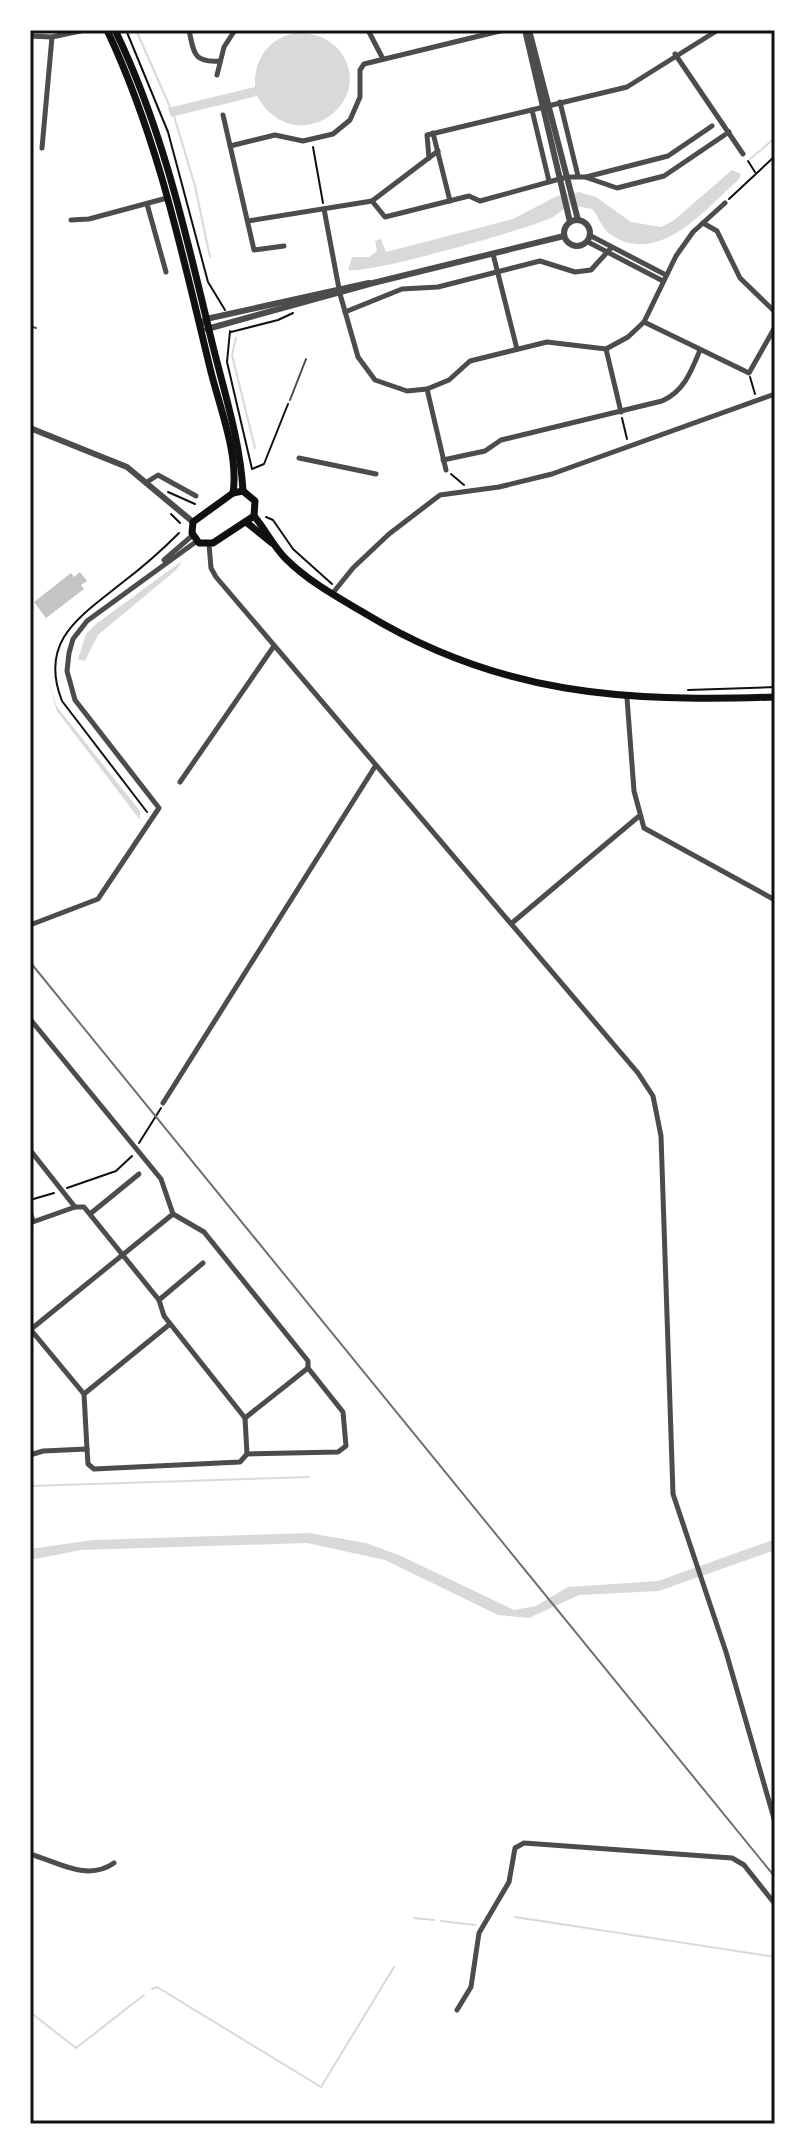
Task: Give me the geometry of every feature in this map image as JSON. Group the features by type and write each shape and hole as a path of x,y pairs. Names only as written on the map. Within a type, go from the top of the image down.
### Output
{"main road":[{"path":"107,30 140,105 172,197"},
{"path":"115,30 148,103 172,197 203,323 229,450 233,493"},
{"path":"203,323 209,330 235,440 243,491 255,501 254,516 272,544"},
{"path":"243,491 233,493 193,522 195,538 209,544 254,516"},
{"path":"246,522 296,568 394,632 454,659 518,680 627,698 775,697"}],"street":[{"path":"30,36 52,37 85,30"},
{"path":"189,30 198,58 204,62 220,61"},
{"path":"217,75 220,61 235,30"},
{"path":"368,30 383,59"},
{"path":"230,146 275,135 289,140 312,141 333,134 350,120 360,97 360,70 364,64 504,30"},
{"path":"527,30 550,105 567,212 574,221 588,225 589,239"},
{"path":"203,323 564,236 574,221 574,206 570,186 563,178 541,107 527,30"},
{"path":"429,158 424,138 433,133 627,87 675,54 718,30"},
{"path":"42,148 52,37"},
{"path":"675,54 743,154"},
{"path":"560,102 582,177"},
{"path":"532,110 549,181"},
{"path":"223,115 254,250 284,246"},
{"path":"372,201 385,217 469,196 480,201 540,187 549,181 582,177 668,156 712,126"},
{"path":"582,177 609,186 629,185 664,176 729,132"},
{"path":"433,133 450,201"},
{"path":"248,221 372,201 438,151"},
{"path":"668,156 675,169"},
{"path":"609,186 610,170"},
{"path":"71,220 172,197"},
{"path":"324,209 339,291 358,357 375,380 399,389 427,389 449,380 470,361 556,340 575,347 606,349 628,337 644,322 664,278 703,223 725,203"},
{"path":"147,204 166,272"},
{"path":"703,223 717,231 740,278 775,312"},
{"path":"564,236 572,246 589,239"},
{"path":"589,239 664,278"},
{"path":"345,312 402,289 438,287 540,261 575,272 591,270 610,250"},
{"path":"493,254 517,349"},
{"path":"209,330 339,291"},
{"path":"644,322 749,373 775,327"},
{"path":"606,349 621,412"},
{"path":"443,460 485,451 501,440 621,412 674,395 687,381 700,350"},
{"path":"427,389 446,470"},
{"path":"334,591 389,534 440,495 523,482 630,448 775,394"},
{"path":"30,428 127,467 193,522"},
{"path":"299,458 376,474"},
{"path":"149,485 158,475 196,496"},
{"path":"30,925 98,899 153,819 158,802 75,700 67,671 69,653 80,629 195,538"},
{"path":"209,544 213,573 638,1073 656,1107 661,1136 671,1474 676,1509 723,1642 775,1822"},
{"path":"180,782 274,646"},
{"path":"627,698 638,817 644,828 775,900"},
{"path":"163,1103 376,765"},
{"path":"512,923 638,817"},
{"path":"30,1019 164,1184 173,1214 204,1232 308,1361 308,1368 345,1416 343,1450 247,1454"},
{"path":"30,1150 75,1207"},
{"path":"90,1214 139,1174"},
{"path":"30,1212 32,1222 75,1207 84,1207 90,1214 122,1255 159,1300 170,1324 245,1418 247,1454 240,1462 94,1469 88,1464 84,1394 30,1329 122,1255 173,1214"},
{"path":"159,1300 203,1263"},
{"path":"84,1394 170,1324"},
{"path":"245,1418 308,1368"},
{"path":"30,1455 43,1451 87,1449"},
{"path":"457,2010 471,1987 479,1933 509,1882 515,1848 524,1843 732,1858 744,1865 775,1904"},
{"path":"30,1854 85,1872 97,1872 114,1863"}],"lane":[{"path":"30,326 36,328"},
{"path":"290,400 306,359"}],"path":[{"path":"312,141 324,209"},
{"path":"743,154 755,173"},
{"path":"725,203 775,156"},
{"path":"230,332 278,320 297,311"},
{"path":"749,373 755,398"},
{"path":"252,469 264,464 290,400"},
{"path":"621,412 630,448"},
{"path":"446,470 461,481 465,490"},
{"path":"149,485 195,504"},
{"path":"266,517 277,524 293,549 334,591"},
{"path":"153,819 62,701 55,679 55,660 63,636 71,624 179,533"},
{"path":"688,690 775,687"},
{"path":"30,1200 116,1171 136,1148 163,1103"}],"shaded area":[{"path":"295,33 308,33 330,42 339,50 349,69 349,88 341,105 328,117 310,124 292,124 273,115 257,96 171,117 168,108 255,87 257,68 264,52 277,40"},
{"path":"732,170 741,174 739,179 696,218 681,230 647,244 629,243 611,235 592,209 572,205 551,218 481,241 386,265 348,270 352,257 369,257 377,251 375,241 381,239 386,252 513,219 557,196 579,192 596,197 631,222 661,227 673,221"},
{"path":"182,561 176,570 98,635 85,661 78,659 86,634 96,624"},
{"path":"49,684 57,707 140,811 140,820 57,711"},
{"path":"309,1533 366,1543 401,1556 514,1610 536,1606 568,1587 658,1581 775,1539 775,1550 659,1591 579,1595 529,1618 498,1615 385,1560 307,1543 81,1550 30,1560 30,1549 93,1540"}],"building":[{"path":"80,572 87,581 81,585 84,589 46,618 34,602 71,573 74,577"}],"waterway":[{"path":"136,30 170,107"},
{"path":"174,116 195,186 210,257"},
{"path":"750,159 775,138"},
{"path":"236,338 232,355 255,448"},
{"path":"30,1486 309,1477"},
{"path":"515,1917 775,1957"},
{"path":"414,1918 434,1920"},
{"path":"441,1921 475,1925"},
{"path":"152,1989 157,1987 321,2087 394,1967"},
{"path":"30,2012 76,2048 144,1995"}],"railway":[{"path":"30,962 775,1877"}]}
